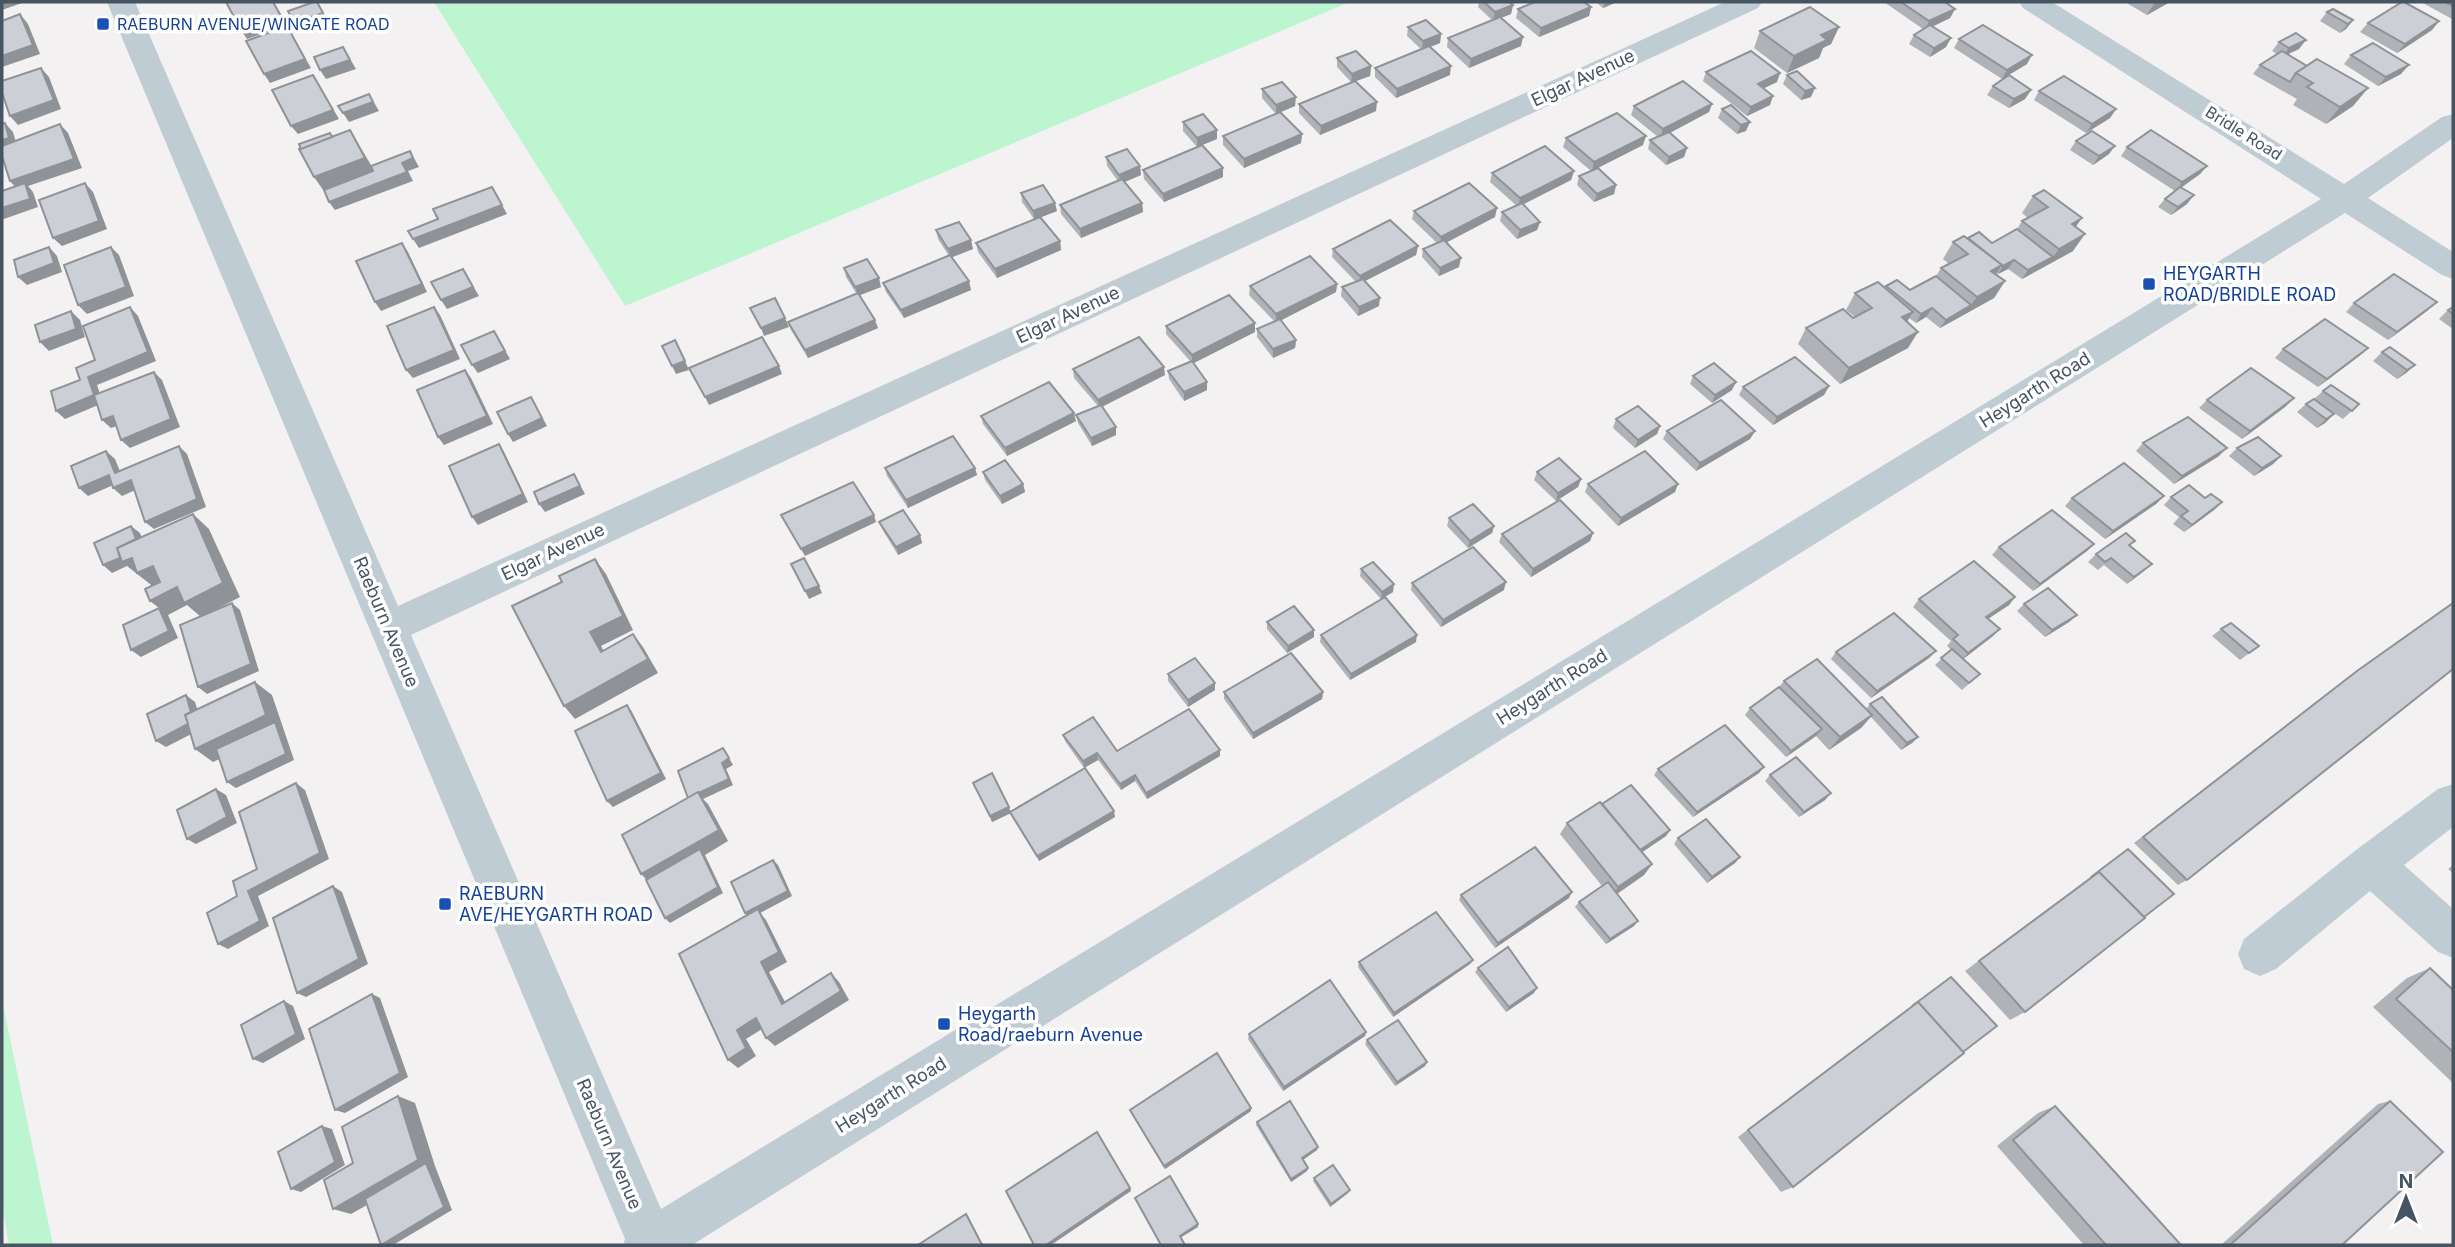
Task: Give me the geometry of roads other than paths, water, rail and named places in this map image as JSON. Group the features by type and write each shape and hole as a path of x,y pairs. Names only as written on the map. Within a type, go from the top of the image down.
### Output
{"street":[{"name":"Raeburn Avenue","path":"121,2 649,1244"},
{"name":"Elgar Avenue","path":"388,628 1748,2"},
{"name":"Bridle Road","path":"2033,2 2453,267"},
{"name":"Heygarth Road","path":"649,1244 2346,198 2453,124"},
{"path":"2260,954 2371,864 2453,803"},
{"path":"2371,864 2453,937"}],"place":[{"name":"RAEBURN AVENUE/WINGATE ROAD","path":"103,24"},
{"name":"HEYGARTH ROAD/BRIDLE ROAD","path":"2149,284"},
{"name":"RAEBURN AVE/HEYGARTH ROAD","path":"445,904"},
{"name":"Heygarth Road/raeburn Avenue","path":"944,1024"}]}
